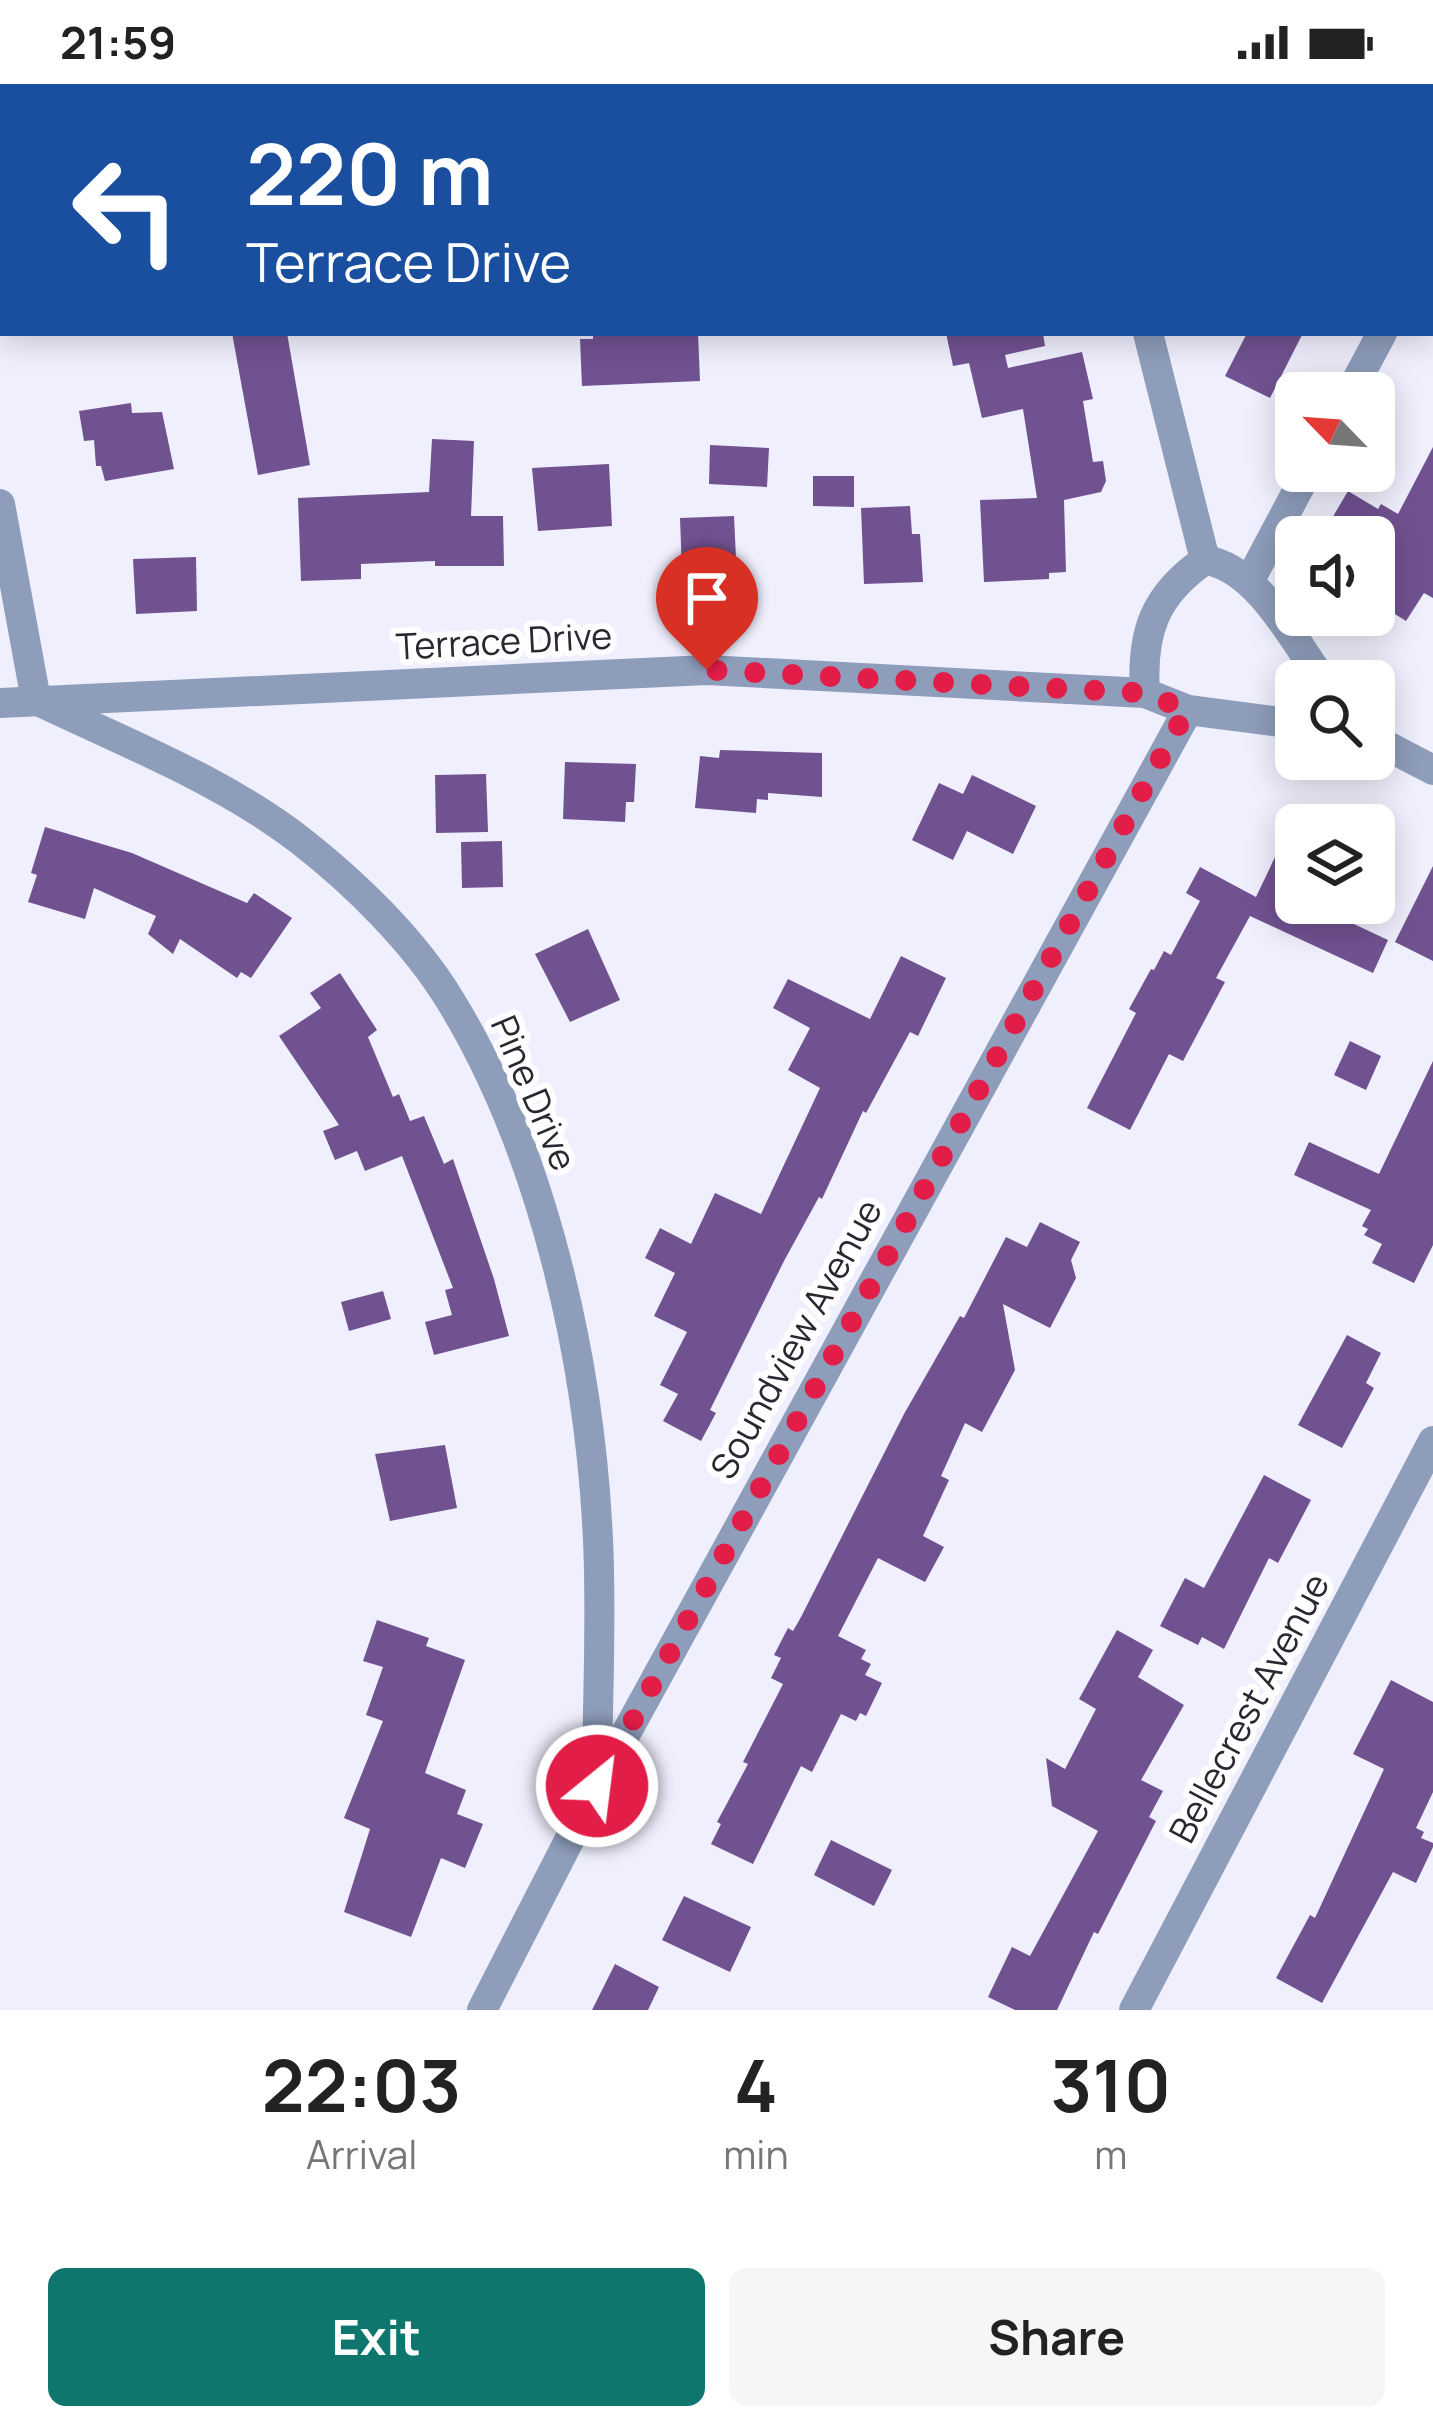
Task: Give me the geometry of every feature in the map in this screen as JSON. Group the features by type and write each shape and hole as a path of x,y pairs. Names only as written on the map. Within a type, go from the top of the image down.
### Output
{"street":[{"path":"1149,336 1205,560"},
{"path":"1361,372 1380,336"},
{"path":"1250,580 1297,492"},
{"path":"0,504 36,700"},
{"path":"1145,693 1142,656 1152,619 1177,580 1205,560 1219,562 1250,580 1308,660"},
{"name":"Terrace Drive","path":"0,704 707,670 1145,693 1187,710 1275,721"},
{"name":"Pine Drive","path":"36,700 195,775 301,840 388,921 448,997 496,1084 547,1230 584,1389 598,1541 597,1786"},
{"name":"Soundview Avenue","path":"482,2010 597,1786 1187,710"},
{"path":"1395,750 1433,770"},
{"name":"Bellecrest Avenue","path":"1134,2010 1433,1442"}],"building":[{"path":"233,336 288,336 310,465 258,475"},
{"path":"698,336 700,381 582,386 580,339"},
{"path":"947,336 1043,336 1045,346 1005,355 1008,368 1082,352 1093,399 1083,401 1093,462 1103,461 1106,481 1101,492 1064,500 1066,572 1049,573 1049,579 984,582 980,500 1037,498 1023,409 982,418 969,363 953,366"},
{"path":"1245,336 1301,336 1283,372 1275,372 1270,398 1225,376"},
{"path":"131,403 132,413 162,412 174,469 105,481 101,466 96,466 94,440 84,441 79,411"},
{"path":"432,439 474,441 471,516 503,516 504,566 435,566 435,561 361,564 361,579 301,581 298,498 429,492"},
{"path":"710,445 769,448 767,487 709,484"},
{"path":"1433,447 1433,598 1424,593 1406,621 1395,614 1395,516 1333,516 1347,492 1398,514"},
{"path":"609,464 612,526 538,531 532,468"},
{"path":"813,476 854,476 854,507 813,506"},
{"path":"910,506 912,534 920,534 923,582 864,584 861,508"},
{"path":"734,516 736,558 711,559 712,570 682,572 680,518"},
{"path":"196,557 197,611 136,614 133,559"},
{"path":"720,750 822,753 822,797 768,793 768,800 757,799 756,813 695,808 700,756 719,758"},
{"path":"565,762 636,764 634,802 626,802 625,822 563,819"},
{"path":"486,774 488,832 436,833 435,775"},
{"path":"972,775 1036,806 1013,854 967,831 953,860 912,840 939,783 963,794"},
{"path":"45,827 132,853 247,903 254,893 292,918 251,978 241,972 237,978 180,939 173,954 148,934 156,916 94,888 85,919 28,902"},
{"path":"502,841 503,887 462,888 461,842"},
{"path":"1275,857 1275,924 1354,924 1388,940 1373,973 1250,916 1216,978 1225,982 1183,1061 1169,1054 1130,1130 1087,1108 1136,1013 1129,1009 1164,951 1171,955 1200,901 1186,893 1200,867 1256,897"},
{"path":"1433,866 1433,961 1395,942"},
{"path":"588,929 620,1000 570,1022 535,954"},
{"path":"901,956 946,978 918,1036 910,1032 866,1113 863,1111 710,1410 716,1413 701,1441 663,1421 678,1394 660,1385 687,1332 654,1316 675,1273 645,1258 660,1228 691,1244 715,1193 761,1214 820,1088 788,1070 810,1028 773,1008 788,979 870,1019"},
{"path":"340,973 377,1030 368,1037 393,1097 399,1094 410,1121 424,1116 444,1164 453,1159 509,1336 434,1355 425,1322 452,1315 445,1290 453,1288 402,1156 365,1171 357,1151 335,1160 323,1131 339,1125 279,1036 321,1008 310,993"},
{"path":"1350,1041 1381,1056 1366,1090 1334,1075"},
{"path":"1433,1061 1433,1245 1414,1283 1372,1263 1382,1244 1364,1235 1368,1229 1362,1226 1371,1210 1294,1175 1309,1142 1379,1174"},
{"path":"1040,1222 1080,1242 1071,1260 1076,1278 1050,1328 1003,1304 1015,1370 982,1432 965,1423 941,1476 949,1480 923,1536 944,1547 925,1582 878,1558 838,1636 866,1650 861,1659 871,1664 865,1675 882,1683 866,1716 860,1713 856,1721 841,1714 812,1772 801,1766 753,1864 711,1844 721,1824 717,1822 748,1764 743,1762 783,1684 771,1678 781,1658 774,1655 788,1628 793,1631 801,1617 904,1414 960,1316 964,1318 1006,1237 1027,1247"},
{"path":"383,1291 391,1319 349,1331 341,1302"},
{"path":"1347,1335 1381,1353 1366,1383 1374,1388 1342,1448 1298,1425"},
{"path":"445,1445 457,1508 390,1521 375,1454"},
{"path":"1264,1475 1311,1500 1278,1563 1269,1558 1224,1649 1202,1637 1198,1645 1160,1626 1185,1578 1204,1588"},
{"path":"377,1620 429,1638 426,1646 465,1660 425,1773 466,1790 457,1814 483,1824 465,1868 441,1858 411,1937 344,1912 370,1829 344,1818 383,1721 366,1715 383,1667 363,1661"},
{"path":"1117,1630 1153,1650 1138,1677 1184,1705 1141,1780 1163,1791 1149,1817 1156,1821 1057,2010 1015,2010 988,1997 1012,1947 1030,1956 1098,1831 1052,1806 1046,1758 1065,1769 1096,1709 1079,1699"},
{"path":"1391,1680 1433,1702 1433,1792 1416,1828 1433,1847 1416,1883 1393,1872 1322,2003 1276,1978 1310,1915 1315,1918 1384,1769 1353,1754"},
{"path":"831,1840 892,1870 874,1906 814,1875"},
{"path":"684,1896 751,1927 730,1972 662,1940"},
{"path":"615,1964 659,1987 648,2010 592,2010"}],"route":[{"path":"597,1786 1187,710 1145,693 707,670"}]}
